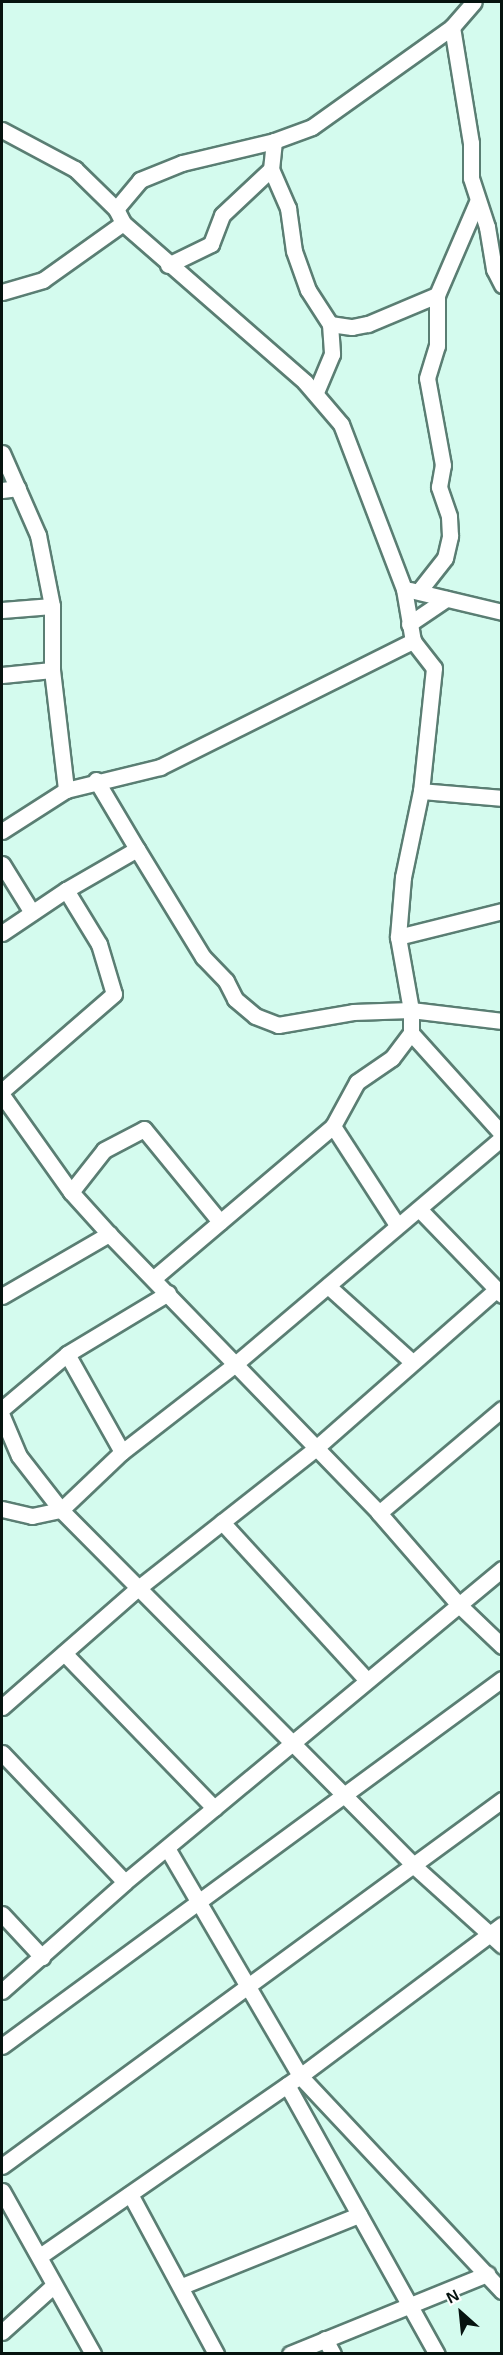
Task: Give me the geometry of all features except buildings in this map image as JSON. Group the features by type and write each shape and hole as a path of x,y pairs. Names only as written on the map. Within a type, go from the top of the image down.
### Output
{"street":[{"path":"2,292 43,280 120,216 141,180 182,163 274,141 312,127 452,27 474,2"},
{"path":"452,27 471,142 471,178 501,285"},
{"path":"2,129 75,169 168,265 316,392 340,424 412,590 409,624 413,641 434,668 421,791 403,877 398,937 411,1011 411,1033 392,1058 357,1082 333,1126 154,1278"},
{"path":"274,141 272,169 288,208 294,251 308,290 330,324 332,354 316,392"},
{"path":"168,265 211,244 222,215 272,169"},
{"path":"412,590 445,558 450,536 449,516 439,487 443,465 428,378 437,346 438,295 477,202"},
{"path":"330,324 352,327 368,324 438,295"},
{"path":"2,453 38,535 52,606 52,670 66,790"},
{"path":"2,490 18,488"},
{"path":"412,590 501,612"},
{"path":"409,624 446,599"},
{"path":"2,610 52,606"},
{"path":"2,831 66,790 96,780 160,767 413,641"},
{"path":"2,675 52,670"},
{"path":"96,780 203,957 226,981 235,999 255,1016 278,1025 353,1012 411,1011 501,1021"},
{"path":"421,791 501,798"},
{"path":"2,933 31,911 137,849"},
{"path":"2,864 31,911"},
{"path":"66,890 99,944 114,994 2,1093 71,1192 234,1365 379,1513 458,1604 501,1646"},
{"path":"398,937 501,911"},
{"path":"3,1512 32,1516 61,1510 123,1452 234,1365 397,1225 420,1209 501,1136 411,1033"},
{"path":"333,1126 397,1225"},
{"path":"71,1192 104,1150 144,1129 220,1222"},
{"path":"2,1707 137,1589 316,1448 412,1362 499,1293 420,1209"},
{"path":"2,1296 109,1234"},
{"path":"328,1286 412,1362"},
{"path":"2,1408 67,1354 168,1293"},
{"path":"67,1354 123,1452"},
{"path":"379,1513 501,1409"},
{"path":"2,1416 19,1456 61,1510 290,1743 348,1796 413,1865 501,1945"},
{"path":"222,1522 366,1679"},
{"path":"2,1991 125,1882 366,1679 501,1569"},
{"path":"64,1653 214,1809"},
{"path":"2,2046 197,1902 348,1796 501,1679"},
{"path":"2,1753 125,1882"},
{"path":"2,2166 501,1800"},
{"path":"167,1848 246,1988 300,2076 501,2290"},
{"path":"2,1914 42,1957"},
{"path":"40,2256 300,2076 501,1925"},
{"path":"287,2085 412,2305 437,2354"},
{"path":"2,2191 93,2354"},
{"path":"130,2194 182,2286 216,2354"},
{"path":"182,2286 359,2215"},
{"path":"290,2354 487,2274"},
{"path":"2,2332 54,2285"},
{"path":"325,2339 333,2354"}]}
